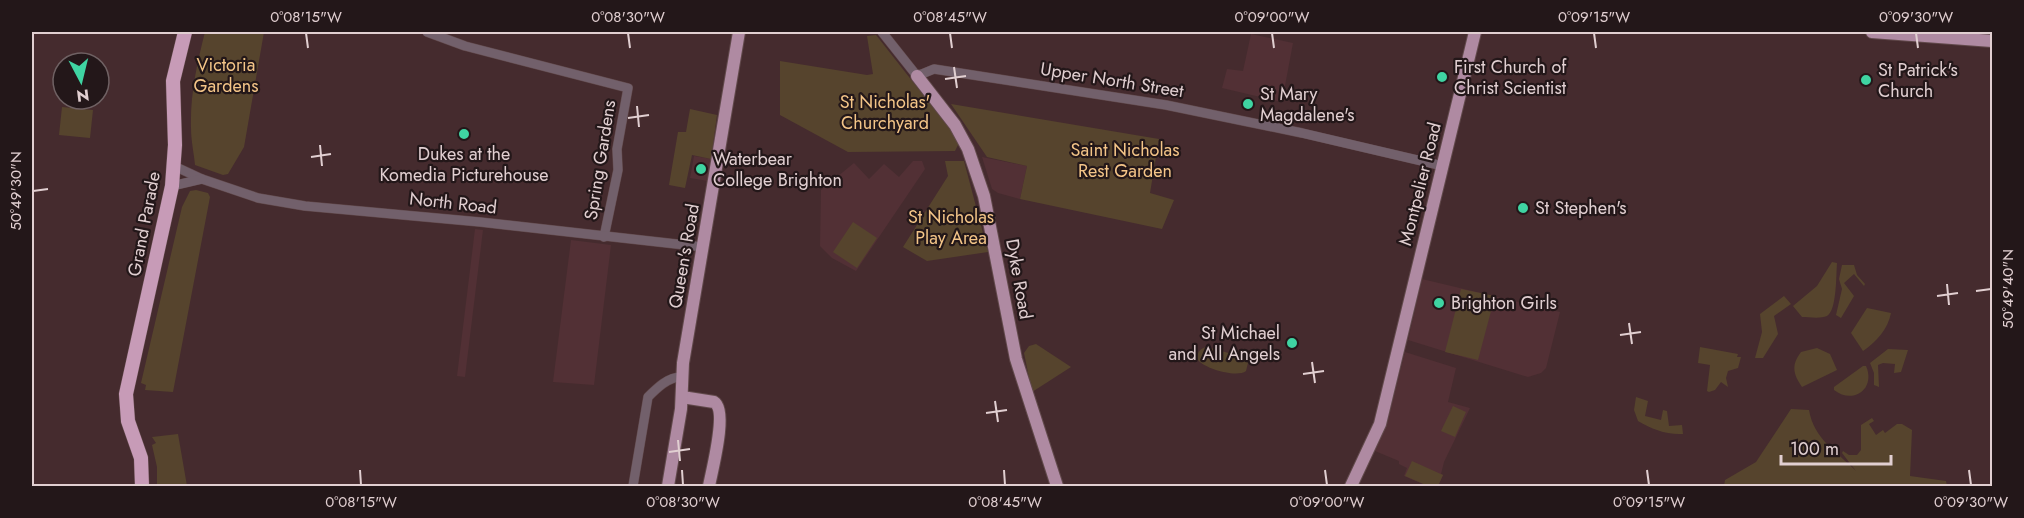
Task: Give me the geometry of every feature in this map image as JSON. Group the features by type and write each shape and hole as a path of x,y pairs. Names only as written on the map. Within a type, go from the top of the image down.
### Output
{"highway":[{"name":"Grand Parade","path":"142,486 140,452 128,422 125,401 172,186 174,81 185,32"}],"main road":[{"name":"Queen's Road","path":"668,486 682,397 681,378 739,32"},
{"name":"Montpelier Road","path":"1351,486 1380,424 1475,32"},
{"path":"1872,32 1992,41"},
{"name":"Dyke Road","path":"917,76 955,125 968,149 984,196 1016,359 1057,486"},
{"path":"682,397 708,400 718,404 719,429 710,486"}],"street":[{"name":"Spring Gardens","path":"427,32 465,46 628,88 617,149 618,170 604,237"},
{"name":"Dyke Road","path":"882,32 917,76"},
{"name":"Upper North Street","path":"917,76 934,69 993,76 1166,105 1302,133 1443,166"},
{"name":"North Road","path":"174,166 202,179 258,198 306,206 703,247"},
{"path":"172,186 202,179"},
{"path":"633,486 648,397 674,377 681,378"}],"shaded area":[{"path":"1251,34 1293,43 1282,102 1222,88 1227,69 1243,71"},
{"name":"Waterbear College Brighton","path":"694,156 712,159 708,181 690,178"},
{"path":"982,157 1027,166 1020,199 992,189"},
{"path":"913,161 922,161 925,169 856,271 832,258 820,246 821,190 854,163 869,179 884,164 899,177"},
{"path":"475,229 483,230 465,377 457,376"},
{"path":"571,240 611,245 594,385 553,382"},
{"name":"Brighton Girls","path":"1422,279 1560,312 1546,368 1541,373 1528,377 1408,340"},
{"name":"Brighton Girls","path":"1405,352 1456,368 1448,402 1470,408 1444,462 1441,474 1443,475 1438,486 1428,486 1404,476 1407,468 1399,464 1399,461 1375,451 1387,423"}],"green space":[{"name":"Victoria Gardens","path":"205,32 264,32 244,147 228,174 223,175 195,165 192,142 193,91"},
{"name":"St Nicholas' Churchyard","path":"876,35 957,138 959,143 955,151 848,152 780,115 780,61 867,75 873,74 867,36"},
{"name":"Saint Nicholas Rest Garden","path":"951,104 1159,139 1150,193 1174,200 1162,229 1020,199 1027,166 987,157"},
{"path":"690,109 717,115 711,159 692,155 685,188 669,185 678,132 686,132"},
{"path":"62,111 93,111 90,138 59,135"},
{"name":"St Nicholas Play Area","path":"945,161 964,161 988,252 927,261 903,247 948,176"},
{"path":"190,191 208,193 210,197 173,392 145,390 146,385 141,383 182,207"},
{"path":"853,222 877,238 857,268 833,252"},
{"path":"1832,262 1837,263 1833,307 1827,316 1802,317 1793,306 1817,286"},
{"path":"1842,265 1854,265 1857,275 1865,284 1864,286 1854,274 1844,283 1854,296 1841,318 1836,315 1842,289 1839,279"},
{"path":"1461,289 1495,296 1478,360 1445,352"},
{"path":"1784,296 1791,304 1774,316 1778,334 1763,358 1755,358 1762,332 1760,314"},
{"path":"1867,308 1891,313 1881,335 1863,351 1851,333"},
{"path":"1036,344 1071,367 1032,392 1024,353 1029,346"},
{"path":"1207,347 1243,357 1248,363 1246,371 1236,374 1229,373 1202,363 1198,360 1198,353"},
{"path":"1700,347 1738,354 1737,357 1741,357 1738,368 1728,371 1726,378 1728,387 1721,382 1715,390 1707,391 1710,365 1698,363"},
{"path":"1817,348 1830,354 1837,370 1802,387 1795,374 1796,361 1801,352"},
{"path":"1888,349 1908,350 1901,372 1894,373 1895,364 1878,365 1879,387 1874,385 1874,373 1870,363"},
{"path":"1866,366 1868,382 1861,392 1848,396 1834,390 1834,387"},
{"path":"1636,397 1648,401 1645,416 1661,420 1663,410 1667,411 1669,426 1682,425 1683,434 1659,431 1638,421 1634,410"},
{"path":"1453,406 1466,412 1455,437 1441,431"},
{"path":"1791,409 1809,410 1821,437 1856,471 1842,453 1843,451 1849,455 1857,455 1861,450 1861,425 1872,418 1874,421 1869,424 1876,435 1883,430 1885,433 1897,424 1902,424 1912,430 1910,476 1946,481 1947,486 1724,486 1725,480 1756,462"},
{"path":"178,434 187,486 157,486 157,467 152,445 156,443 152,437"},
{"path":"1412,461 1443,475 1438,486 1428,486 1405,476"}],"place":[{"name":"First Church of Christ Scientist","path":"1442,77"},
{"name":"St Patrick's Church","path":"1866,80"},
{"name":"St Mary Magdalene's","path":"1248,104"},
{"name":"Dukes at the Komedia Picturehouse","path":"464,134"},
{"name":"Waterbear College Brighton","path":"701,169"},
{"name":"St Stephen's","path":"1523,208"},
{"name":"Brighton Girls","path":"1439,303"},
{"name":"St Michael and All Angels","path":"1292,343"}]}
